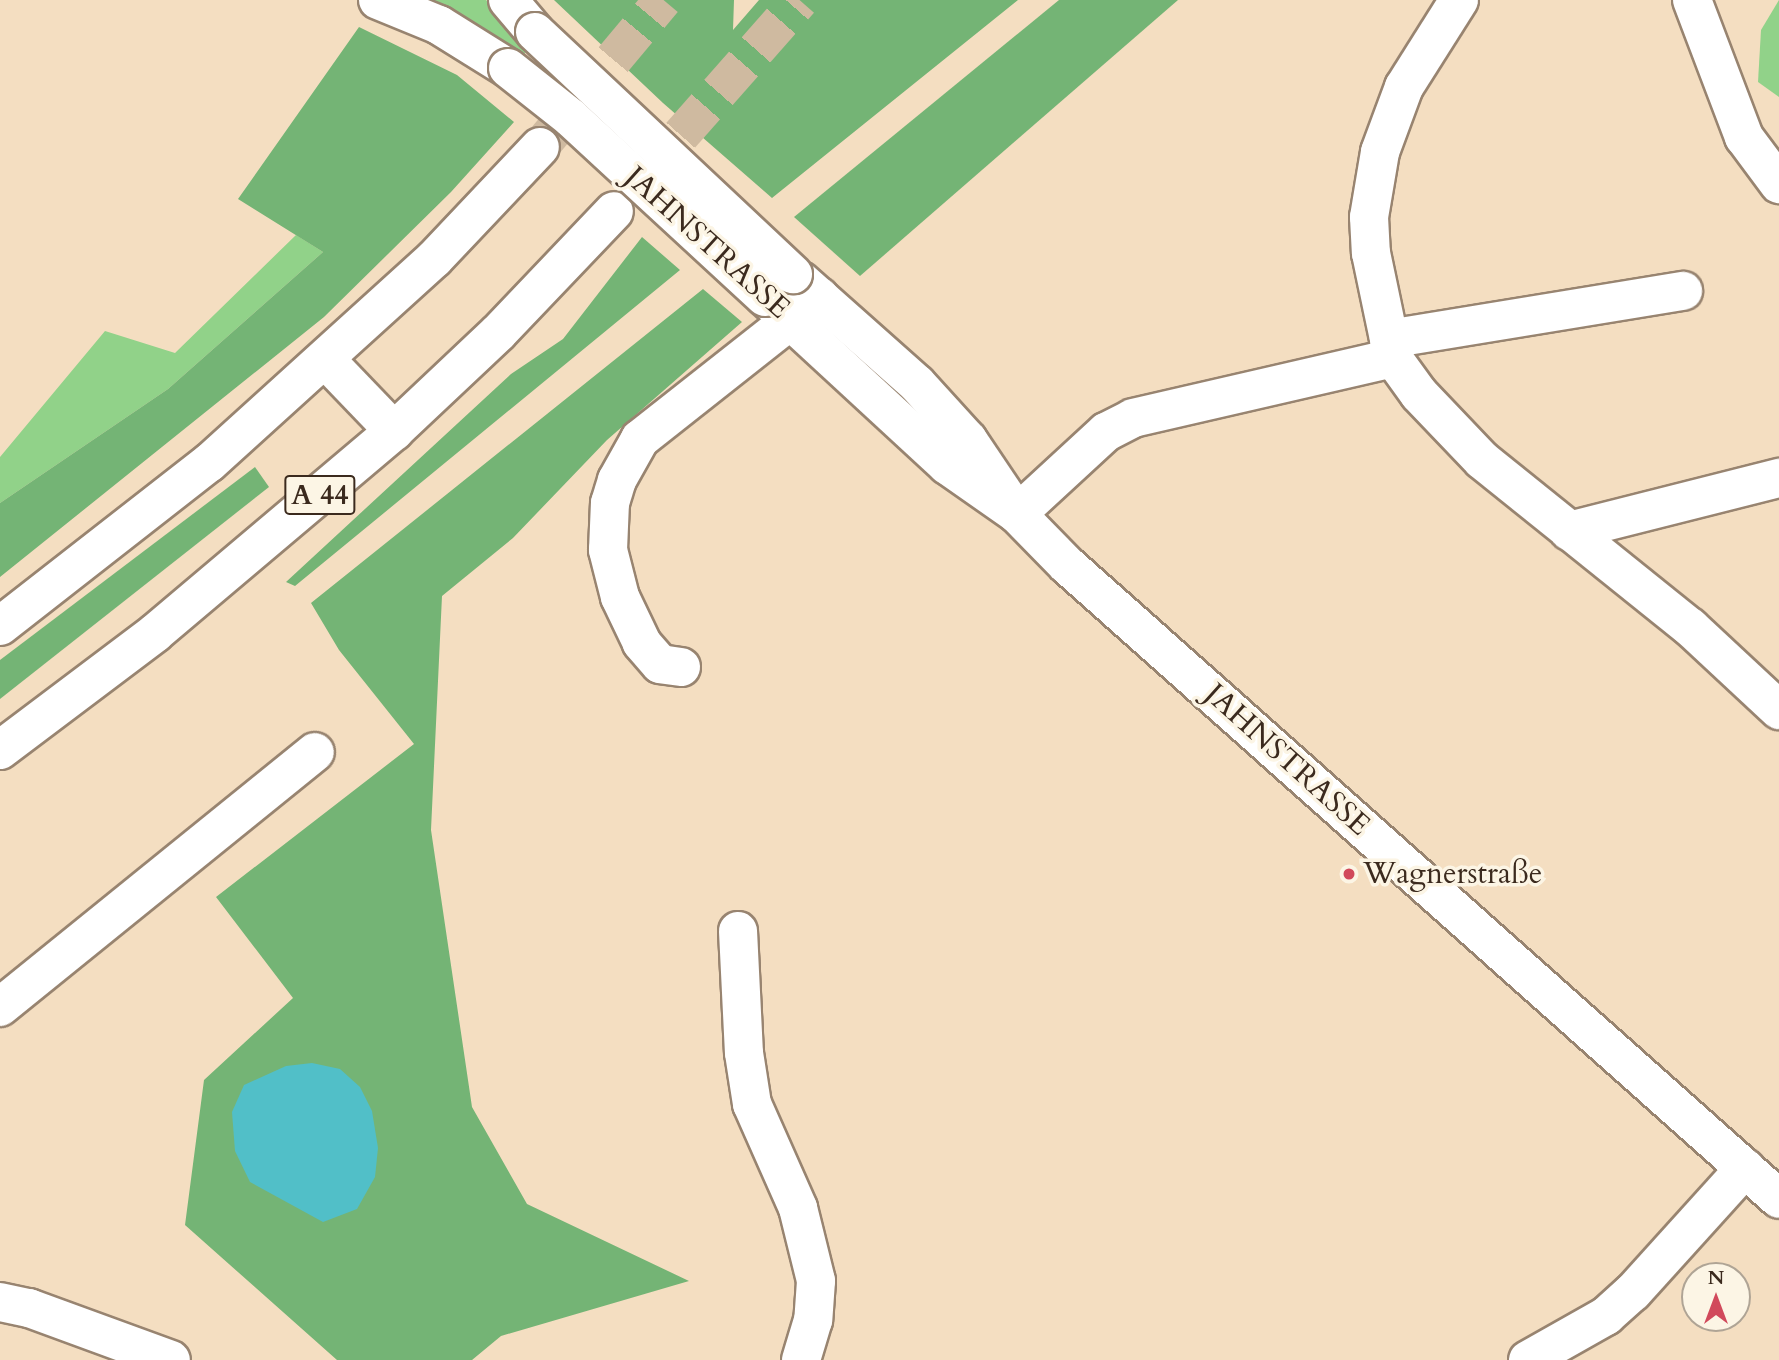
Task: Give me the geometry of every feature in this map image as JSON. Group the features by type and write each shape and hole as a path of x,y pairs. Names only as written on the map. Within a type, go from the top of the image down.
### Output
{"main road":[{"name":"JAHNSTRASSE","path":"377,0 439,25 508,68 792,297 917,384 968,440 1017,514 1068,565 1779,1199"},
{"name":"JAHNSTRASSE","path":"508,0 535,32 792,297"},
{"path":"1459,0 1404,87 1380,152 1369,217 1371,253 1391,348 1419,394 1482,460 1689,627 1779,710"},
{"path":"1692,0 1744,137 1779,184"},
{"path":"0,626 209,463 433,260 540,147"},
{"name":"A 44","path":"0,750 155,633 394,431 498,333 614,211"},
{"path":"1017,514 1106,432 1133,418 1391,348 1683,291"},
{"path":"681,667 660,664 642,643 620,597 608,550 610,503 617,480 640,439 792,297"},
{"path":"325,359 394,431"},
{"path":"1569,531 1779,478"},
{"path":"0,1007 315,752"},
{"path":"738,931 744,1053 752,1104 797,1208 816,1281 813,1320 801,1360"},
{"path":"1528,1360 1606,1316 1745,1168"},
{"path":"0,1302 29,1308 171,1360"}],"green space":[{"path":"413,0 486,0 529,47 520,60"},
{"path":"554,0 734,0 733,30 759,0 1018,0 772,198 663,103"},
{"path":"1059,0 1178,0 860,276 794,217"},
{"path":"1779,0 1779,97 1758,82 1761,30"},
{"path":"359,27 457,75 514,122 451,192 324,317 0,577 0,503 168,389 323,252 238,199"},
{"path":"296,235 323,252 168,389 0,503 0,457 105,331 175,353"},
{"path":"642,237 680,270 295,586 286,582 511,374 563,339"},
{"path":"703,289 742,322 607,440 513,538 442,596 431,830 472,1107 527,1204 689,1281 501,1336 472,1360 337,1360 185,1225 204,1080 293,998 216,897 414,744 339,650 311,603"},
{"path":"255,467 269,487 0,699 0,660"}],"water":[{"path":"312,1063 340,1069 360,1087 372,1111 378,1148 375,1177 357,1209 323,1222 250,1182 235,1151 232,1112 244,1085 286,1066"}],"tunnel":[{"path":"540,147 663,0"},
{"path":"643,178 800,0"}],"place":[{"name":"Wagnerstraße","path":"1349,874"}]}
